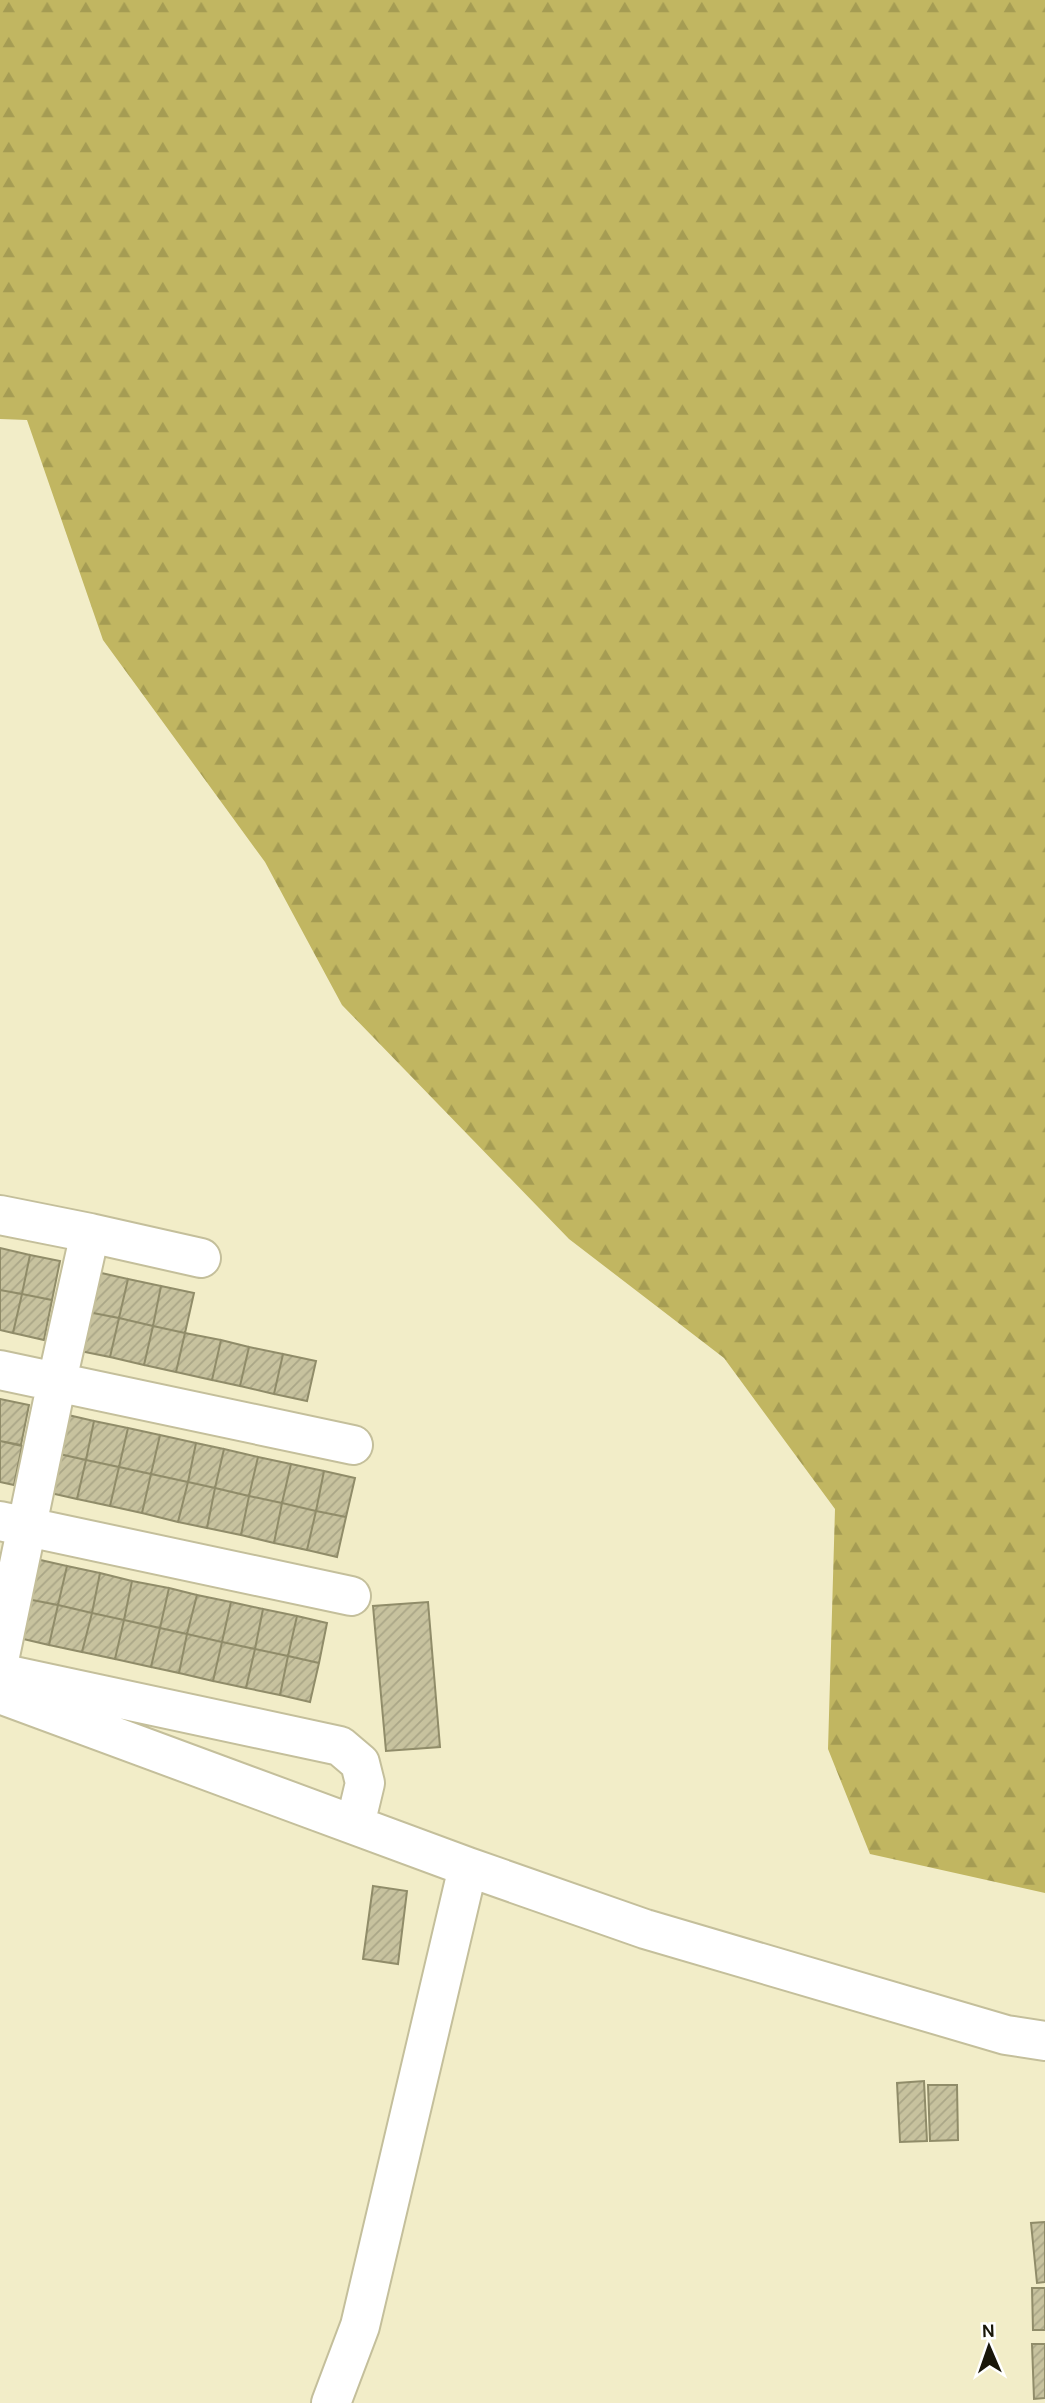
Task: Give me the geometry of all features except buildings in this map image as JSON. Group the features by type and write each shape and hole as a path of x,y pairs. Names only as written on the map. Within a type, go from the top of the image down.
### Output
{"street":[{"path":"0,1216 201,1258"},
{"path":"0,1656 14,1524 57,1381 90,1233"},
{"path":"0,1370 353,1445"},
{"path":"14,1524 351,1596"},
{"path":"0,1673 340,1746 360,1763 365,1783 355,1825"},
{"path":"0,1694 468,1867 645,1929 1006,2035 1045,2041"},
{"path":"331,2403 360,2326 468,1867"}],"green space":[{"path":"0,0 1045,0 1045,1893 870,1854 828,1749 835,1509 724,1358 569,1239 342,1005 265,862 103,640 27,420 0,419"}]}
